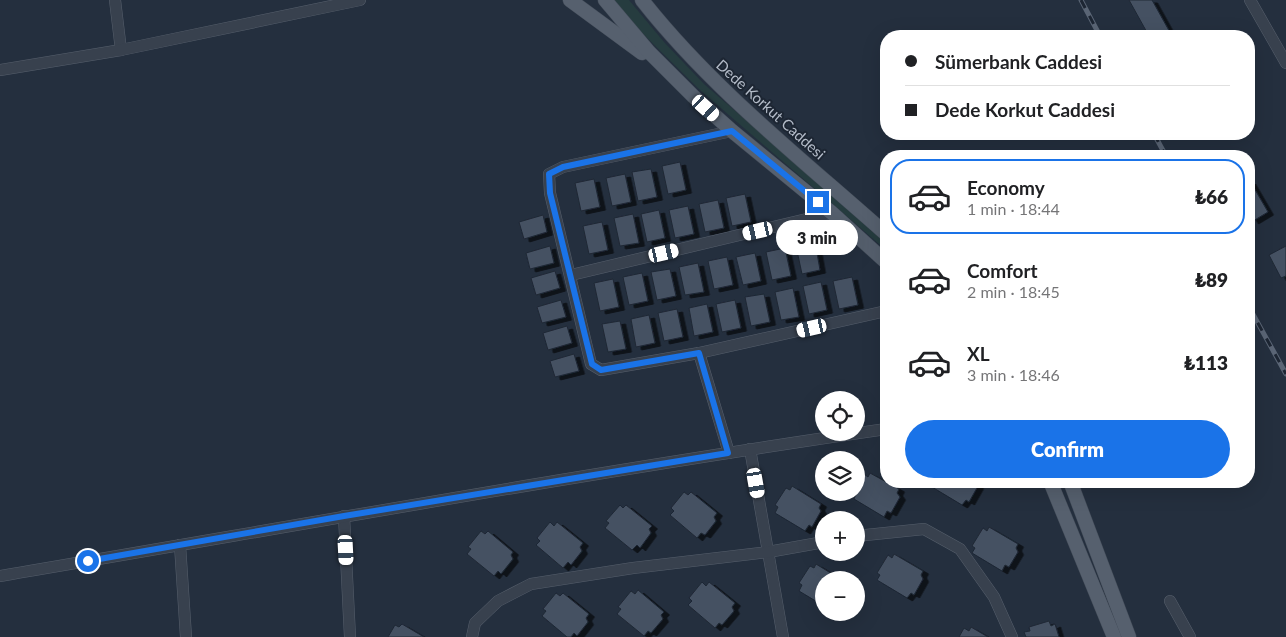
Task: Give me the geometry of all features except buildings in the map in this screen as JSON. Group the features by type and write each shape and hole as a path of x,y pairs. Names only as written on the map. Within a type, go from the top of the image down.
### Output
{"main road":[{"path":"570,0 669,72"},
{"path":"605,0 669,72 732,131 832,213 880,257"},
{"name":"Dede Korkut Caddesi","path":"642,0 670,35 716,83 880,229"},
{"path":"1053,488 1114,637"},
{"path":"1073,488 1129,637"}],"street":[{"path":"115,0 121,50"},
{"path":"0,70 121,50 360,0"},
{"path":"1250,0 1286,63"},
{"path":"732,131 563,167 549,174 550,193 592,364 601,370 699,353 880,312"},
{"path":"571,275 832,213"},
{"path":"699,353 728,453"},
{"path":"0,576 344,516 750,449 880,430"},
{"path":"750,449 783,637"},
{"path":"344,516 350,637"},
{"path":"865,535 924,529 960,549 994,597 1012,637"},
{"path":"472,637 475,623 498,601 531,584 633,568 768,552 815,544"},
{"path":"180,545 186,637"},
{"path":"1170,601 1190,637"}],"green space":[{"path":"613,0 629,0 664,42 704,84 880,237 880,245 701,91 636,27"}],"railway":[{"path":"1081,0 1097,30"},
{"path":"1157,140 1163,150"},
{"path":"1255,318 1286,374"}],"route":[{"path":"88,561 344,516 728,453 699,353 601,370 592,364 550,193 549,174 563,167 732,131 818,202"}]}
